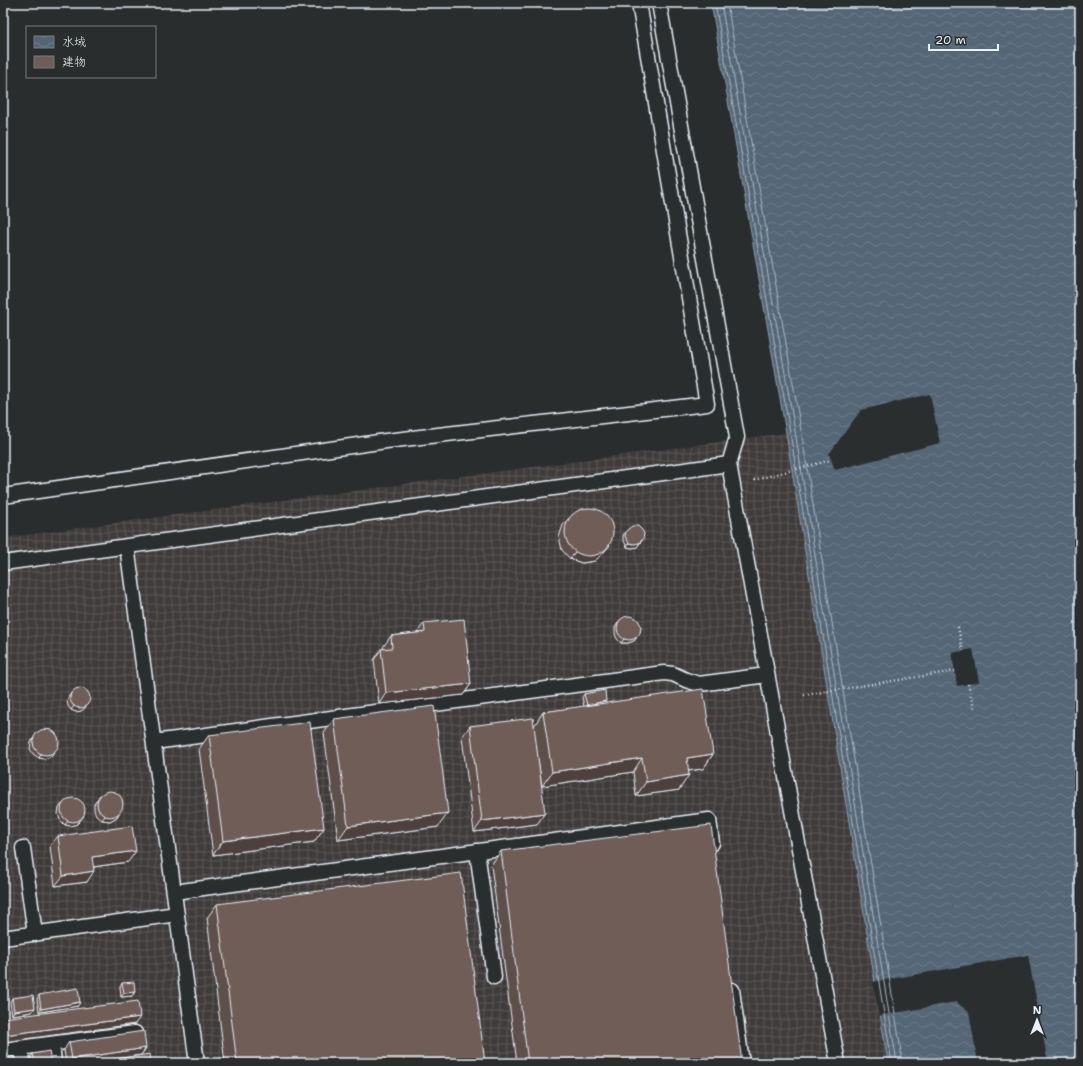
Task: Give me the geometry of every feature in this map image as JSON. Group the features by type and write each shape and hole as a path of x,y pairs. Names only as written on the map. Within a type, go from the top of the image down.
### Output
{"lane":[{"path":"3,496 386,441 707,404 639,3"},
{"path":"659,3 737,437 729,464 838,1063"},
{"path":"3,563 729,464"},
{"path":"127,546 197,1063"},
{"path":"154,742 664,673 673,674 693,683 699,684 767,675"},
{"path":"174,892 709,820 714,859"},
{"path":"23,848 35,934"},
{"path":"477,851 494,977"},
{"path":"3,938 177,914"},
{"path":"730,977 742,1063"},
{"path":"3,1050 135,1032"},
{"path":"52,1044 54,1063"},
{"path":"21,1048 23,1063"}],"path":[{"path":"754,480 831,460"},
{"path":"958,627 963,651"},
{"path":"804,695 955,671"},
{"path":"968,684 974,708"}],"shaded area":[{"path":"786,433 888,1063 3,1063 3,538"}],"water":[{"path":"711,3 1080,3 1080,1063 888,1063 786,433"}],"pier":[{"path":"930,394 940,443 835,470 829,454 861,410"},
{"path":"973,649 979,682 957,686 952,653"},
{"path":"1028,955 1048,1063 978,1063 969,1012 956,1002 879,1016 873,982"}],"building":[{"path":"584,508 594,508 606,515 613,527 613,537 606,549 594,556 584,556 576,552 569,545 565,537 565,527 569,519 576,512"},
{"path":"632,526 638,526 644,534 643,539 639,543 629,543 625,536 626,531"},
{"path":"629,616 637,620 641,628 637,636 629,640 621,636 617,628 621,620"},
{"path":"464,619 471,684 386,693 381,649 392,648 391,636 425,632 424,623"},
{"path":"80,688 87,691 90,698 87,705 80,708 73,705 70,698 73,691"},
{"path":"703,689 713,754 687,758 689,775 646,782 642,758 552,772 543,712"},
{"path":"605,690 606,701 587,705 584,694"},
{"path":"434,706 448,813 348,826 334,719"},
{"path":"533,718 545,813 482,821 470,726"},
{"path":"310,722 324,828 223,841 209,735"},
{"path":"46,729 55,733 59,742 55,751 46,755 37,751 33,742 37,733"},
{"path":"110,791 119,795 123,804 119,813 110,817 101,813 97,804 101,795"},
{"path":"73,798 78,799 84,805 84,815 78,821 73,822 68,821 62,815 61,810 62,805 68,799"},
{"path":"711,825 742,1063 528,1063 501,851"},
{"path":"132,826 136,851 92,857 94,871 63,876 58,836"},
{"path":"461,873 485,1063 237,1063 217,904"},
{"path":"134,982 135,992 124,993 122,983"},
{"path":"78,988 80,1002 41,1009 39,995"},
{"path":"33,995 35,1008 14,1011 12,998"},
{"path":"138,1001 140,1017 4,1035 3,1018"},
{"path":"144,1031 146,1048 72,1059 69,1042"},
{"path":"49,1051 51,1063 35,1063 33,1054"},
{"path":"150,1054 151,1063 88,1063"}]}
